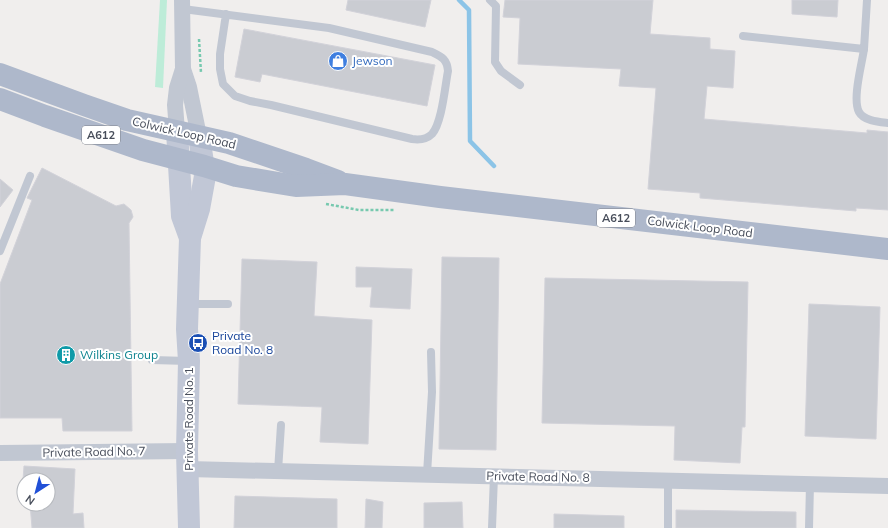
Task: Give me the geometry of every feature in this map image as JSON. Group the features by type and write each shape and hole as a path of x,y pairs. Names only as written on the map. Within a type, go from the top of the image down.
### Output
{"main road":[{"name":"Colwick Loop Road","path":"0,74 126,120 229,143 345,184"},
{"name":"Colwick Loop Road","path":"0,99 143,150 236,176 296,186 345,184 440,197 888,249"}],"street":[{"name":"Private Road No. 1","path":"188,6 183,70 177,88 175,105 182,216 190,238"},
{"name":"Private Road No. 1","path":"183,70 189,87 205,176 203,192 190,238 187,304 189,361 189,528"},
{"name":"Private Road No. 7","path":"0,453 188,460"},
{"name":"Private Road No. 8","path":"188,460 278,471 888,486"}],"lane":[{"path":"490,0 496,6 495,62 500,71 520,85"},
{"path":"867,0 864,49 857,93 857,104 860,113 865,118 888,123"},
{"path":"188,6 226,14 329,28 432,52 442,57 447,64 448,71 438,122 432,134 422,140 412,139 250,101 235,96 223,84 220,69 220,48 226,14"},
{"path":"743,36 864,49"},
{"path":"0,250 30,176"},
{"path":"187,304 228,304"},
{"path":"427,474 432,392 431,352"},
{"path":"152,360 189,361"},
{"path":"278,471 281,425"},
{"path":"492,528 494,476"},
{"path":"668,480 668,528"},
{"path":"809,528 810,484"}],"path":[{"path":"188,6 202,80"}],"green space":[{"path":"160,0 167,0 163,88 155,87"}],"building":[{"path":"348,0 431,0 425,27 346,10"},
{"path":"505,0 653,0 650,34 710,38 710,49 735,51 733,88 707,86 704,119 867,133 867,130 888,132 888,210 856,208 856,211 700,198 700,193 648,189 656,88 619,86 621,69 518,64 520,18 503,17"},
{"path":"792,0 838,0 837,17 792,14"},
{"path":"244,29 435,65 427,106 262,74 260,82 235,77"},
{"name":"Wilkins Group","path":"42,168 116,206 124,204 131,210 133,217 129,223 132,431 63,431 62,418 0,418 0,284 32,200 27,198"},
{"path":"0,179 13,190 0,207"},
{"path":"442,257 499,258 496,450 439,449"},
{"path":"242,259 317,262 314,316 372,320 368,444 320,442 322,407 238,404"},
{"path":"356,267 412,269 410,309 370,307 372,287 356,287"},
{"path":"545,278 748,282 745,427 742,427 740,463 674,460 675,426 542,423"},
{"path":"809,304 880,307 876,439 805,436"},
{"path":"24,466 75,469 73,514 83,513 84,528 32,528 31,512 56,512 56,472 24,472"},
{"path":"235,496 337,499 337,528 234,528"},
{"path":"366,499 383,502 382,528 365,528"},
{"path":"462,502 463,528 424,528 424,503"},
{"path":"676,510 796,512 796,528 676,528"},
{"path":"554,514 624,516 624,528 554,528"}],"waterway":[{"path":"459,0 469,10 470,141 494,166"}],"place":[{"name":"Jewson","path":"338,61"},
{"name":"Private Road No. 8","path":"198,343"},
{"name":"Wilkins Group","path":"66,355"}]}
